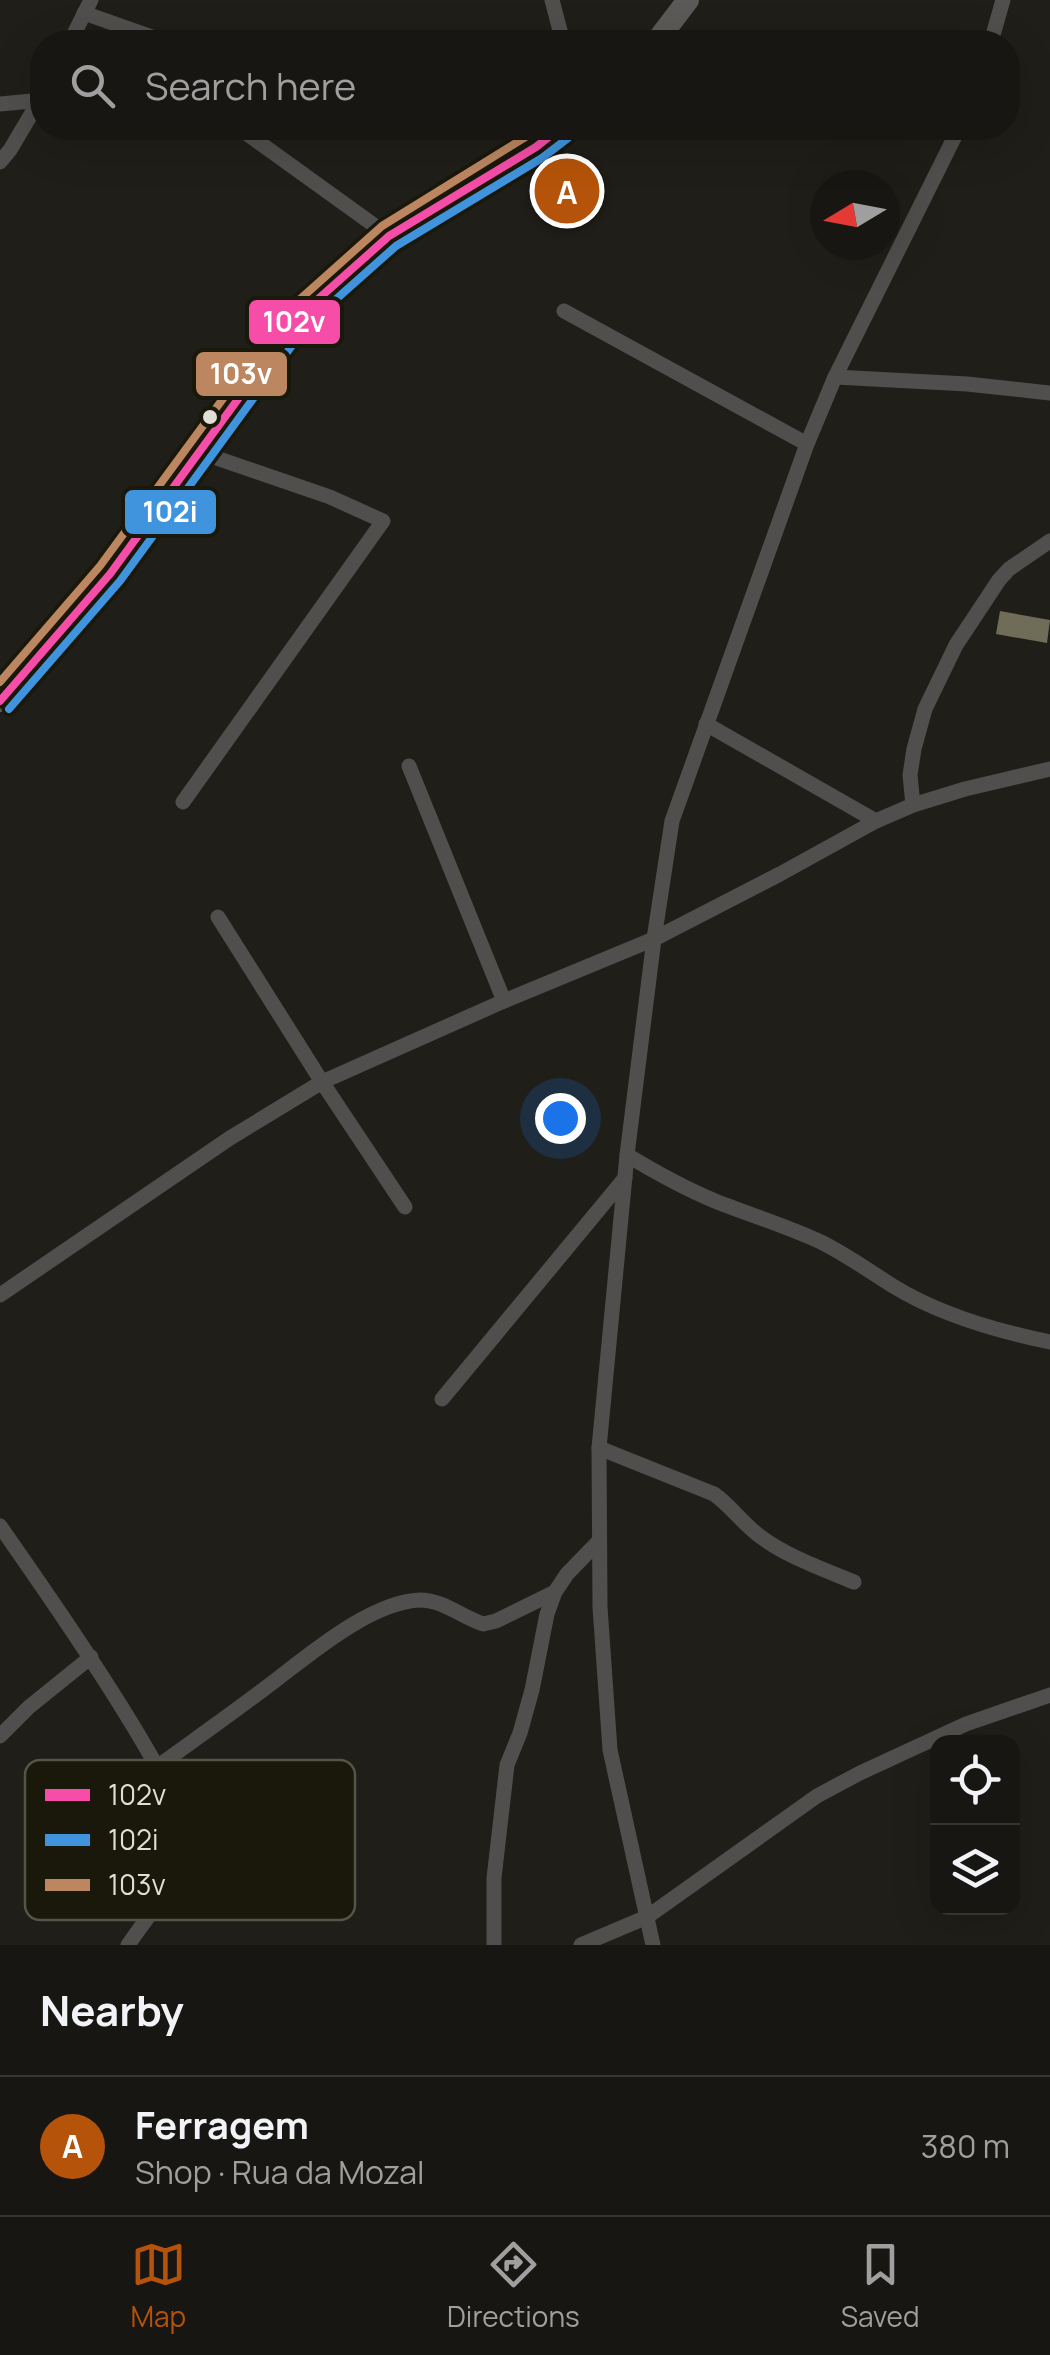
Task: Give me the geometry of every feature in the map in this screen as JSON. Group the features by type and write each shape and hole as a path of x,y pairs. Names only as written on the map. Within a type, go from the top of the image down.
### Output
{"main road":[{"path":"665,30 688,0"},
{"path":"4,688 110,574 298,316 389,236 544,140"}],"street":[{"path":"552,0 560,30"},
{"path":"994,30 1003,0"},
{"path":"76,30 88,6 138,30"},
{"path":"0,104 30,100"},
{"path":"0,162 30,118"},
{"path":"256,140 389,236"},
{"path":"653,1945 610,1750 600,1607 599,1448 627,1154 672,821 807,444 835,377 953,140"},
{"path":"564,312 807,444"},
{"path":"835,377 1050,393"},
{"path":"183,802 383,521 330,497 199,452"},
{"path":"913,805 910,775 914,749 925,710 956,645 998,580 1050,541"},
{"path":"706,724 876,821"},
{"path":"408,766 504,1001"},
{"path":"0,1295 230,1138 322,1082 654,939 913,805 1050,770"},
{"path":"218,916 405,1207"},
{"path":"627,1154 711,1199 819,1241 895,1288 961,1318 1008,1334 1050,1342"},
{"path":"442,1400 626,1178"},
{"path":"599,1448 714,1494 761,1537 854,1582"},
{"path":"0,1526 91,1657 153,1760"},
{"path":"494,1945 494,1878 506,1766 520,1733 555,1592 598,1541"},
{"path":"166,1760 314,1651 376,1612 400,1602 425,1600 483,1624 555,1592"},
{"path":"0,1736 91,1657"},
{"path":"581,1945 647,1917 817,1796 966,1724 1050,1695"},
{"path":"128,1945 146,1920"}],"building":[{"path":"1000,611 1050,620 1047,643 996,634"}],"transit line":[{"name":"103v","path":"0,682 100,566 289,309 382,226 521,140"},
{"name":"102v","path":"0,701 110,574 298,317 389,236 545,140"},
{"name":"102i","path":"9,709 120,581 307,325 396,246 565,140"}],"place":[{"name":"Ferragem","path":"567,191"}]}
